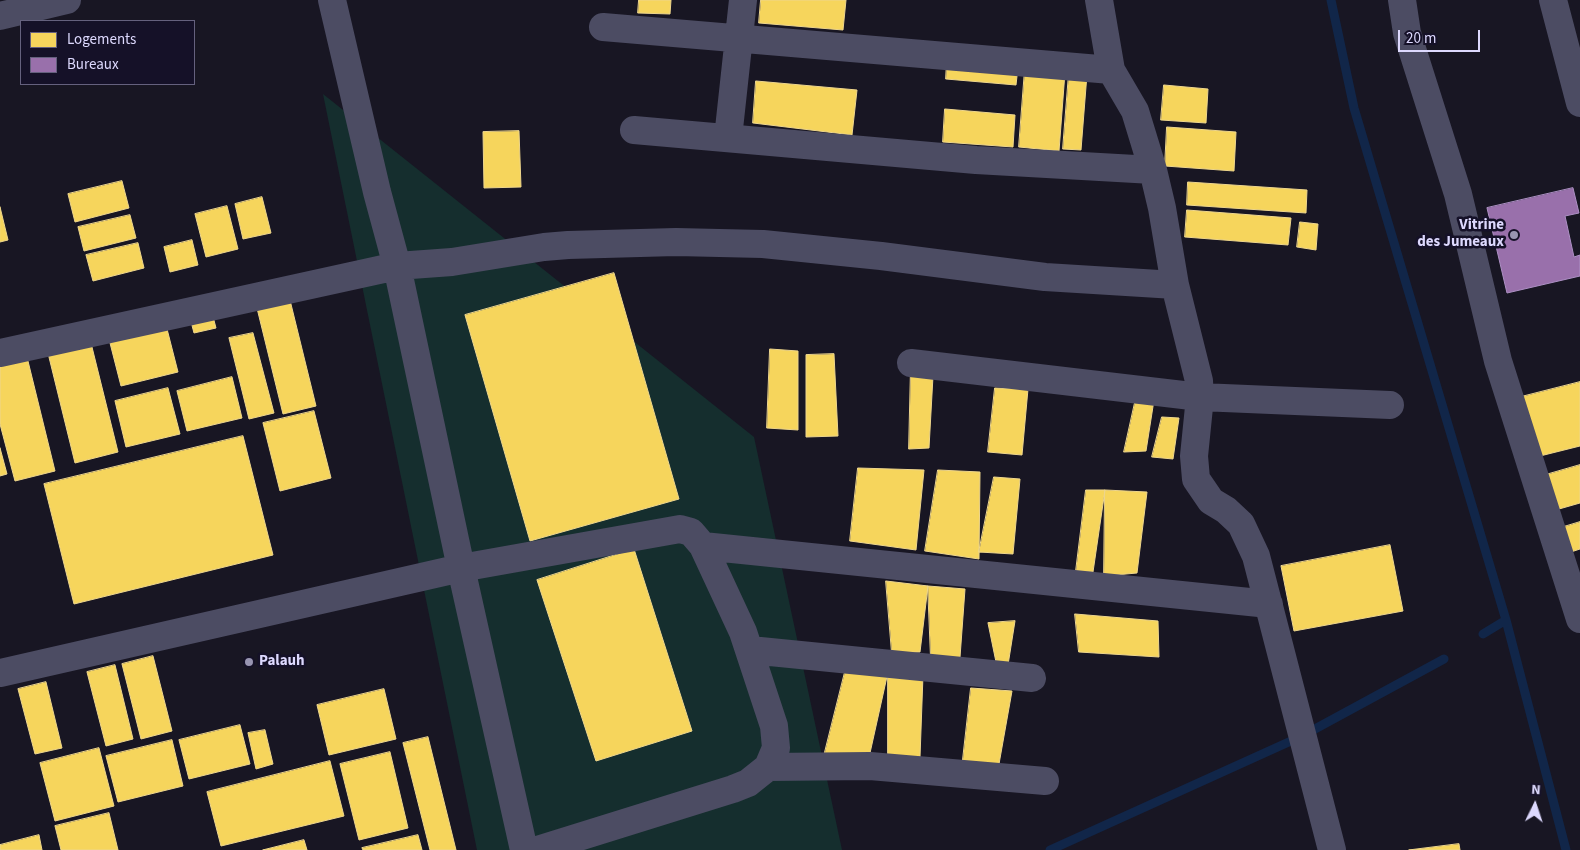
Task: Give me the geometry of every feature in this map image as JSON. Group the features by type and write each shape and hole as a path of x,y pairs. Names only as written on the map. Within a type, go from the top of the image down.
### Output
{"street":[{"path":"0,16 67,0"},
{"path":"332,0 396,266 524,850"},
{"path":"728,138 743,0"},
{"path":"1098,0 1111,70 1135,111 1153,170 1162,208 1175,285 1199,381 1200,397 1194,456 1196,479 1211,501 1226,510 1241,524 1256,556 1332,850"},
{"path":"1402,0 1407,33 1458,194 1498,361 1580,619"},
{"path":"1553,0 1580,103"},
{"path":"603,27 1111,70"},
{"path":"634,130 976,160 1153,170"},
{"path":"0,353 396,266 452,262 560,246 676,242 753,244 871,255 1045,277 1175,285"},
{"path":"911,364 1200,397 1390,405"},
{"path":"0,673 461,568 680,529 691,532 702,546 744,632 750,650 774,726 776,748 768,767 748,783 734,789 537,850"},
{"path":"702,546 1269,604"},
{"path":"750,650 1032,678"},
{"path":"768,767 870,766 1045,781"}],"green space":[{"path":"323,94 754,437 842,850 477,850"}],"building: Logements":[{"path":"639,0 671,0 670,14 638,13"},
{"path":"761,0 846,0 843,30 759,23"},
{"path":"947,62 1018,67 1016,85 946,79"},
{"path":"1025,69 1065,72 1059,151 1019,147"},
{"path":"1069,73 1087,74 1081,150 1063,149"},
{"path":"756,81 857,90 852,135 753,123"},
{"path":"1164,85 1208,89 1206,123 1161,120"},
{"path":"945,109 1015,115 1013,147 943,142"},
{"path":"1167,127 1236,132 1234,171 1165,166"},
{"path":"519,131 521,187 484,188 483,132"},
{"path":"122,181 129,208 75,222 68,194"},
{"path":"1188,182 1307,190 1306,213 1187,205"},
{"path":"262,197 271,233 243,239 235,204"},
{"path":"227,206 238,249 206,257 195,214"},
{"path":"0,207 8,240 0,242"},
{"path":"1187,210 1291,218 1288,245 1185,237"},
{"path":"130,215 136,238 84,251 78,227"},
{"path":"1300,222 1318,224 1316,250 1297,247"},
{"path":"192,240 198,265 170,272 164,247"},
{"path":"138,243 144,268 93,281 86,255"},
{"path":"614,273 679,499 530,541 465,315"},
{"path":"288,292 316,406 283,414 255,300"},
{"path":"211,309 216,328 194,333 189,314"},
{"path":"166,325 178,372 121,386 109,339"},
{"path":"253,333 274,413 249,419 229,338"},
{"path":"90,339 118,452 75,463 47,349"},
{"path":"770,349 798,351 798,430 767,428"},
{"path":"26,353 55,471 15,481 0,424 0,360"},
{"path":"834,354 838,436 806,437 806,355"},
{"path":"911,363 933,376 929,448 909,449"},
{"path":"232,377 242,418 187,431 177,391"},
{"path":"1580,382 1580,446 1536,457 1521,397"},
{"path":"168,388 180,434 126,447 115,401"},
{"path":"995,388 1028,389 1022,455 988,452"},
{"path":"1136,398 1154,400 1146,451 1124,452"},
{"path":"314,411 331,478 280,491 263,423"},
{"path":"1162,417 1179,418 1173,459 1152,457"},
{"path":"243,436 273,555 74,604 44,484"},
{"path":"0,448 7,474 0,476"},
{"path":"1580,465 1580,503 1552,511 1542,476"},
{"path":"858,468 924,470 916,550 850,541"},
{"path":"938,470 980,472 979,559 925,551"},
{"path":"994,477 1020,479 1013,554 979,552"},
{"path":"1086,490 1105,490 1093,572 1076,571"},
{"path":"1105,490 1147,492 1137,573 1104,576"},
{"path":"1580,522 1580,549 1565,554 1557,529"},
{"path":"1390,545 1403,611 1294,631 1281,566"},
{"path":"634,549 692,731 596,761 537,580"},
{"path":"886,581 928,586 920,652 892,653"},
{"path":"928,586 965,589 959,671 931,660"},
{"path":"1075,614 1158,621 1159,657 1079,652"},
{"path":"1015,621 1008,665 996,662 988,623"},
{"path":"153,656 172,731 141,739 122,664"},
{"path":"115,665 133,739 106,746 87,672"},
{"path":"846,668 888,672 868,762 823,760"},
{"path":"888,672 923,675 920,757 888,756"},
{"path":"46,682 62,748 35,754 18,689"},
{"path":"971,688 1012,691 999,764 962,768"},
{"path":"384,689 396,739 329,755 317,705"},
{"path":"240,725 250,764 189,779 179,740"},
{"path":"265,730 273,764 256,769 248,733"},
{"path":"428,737 456,850 430,850 403,743"},
{"path":"172,740 183,786 118,802 106,756"},
{"path":"99,748 114,806 55,821 40,763"},
{"path":"390,752 408,828 359,840 340,764"},
{"path":"330,761 344,816 221,846 207,792"},
{"path":"109,813 118,850 61,850 55,826"},
{"path":"39,835 42,850 0,850 0,845"},
{"path":"418,835 422,850 363,850 362,848"},
{"path":"304,840 307,850 263,850"},
{"path":"1459,844 1460,850 1409,850"}],"building: Bureaux":[{"path":"1573,188 1579,213 1565,216 1574,257 1580,255 1580,276 1507,293 1487,208"}],"waterway":[{"path":"1331,0 1354,108 1506,620 1566,850"},
{"path":"1483,634 1506,620"},
{"path":"1050,850 1302,736 1444,659"}],"place":[{"name":"Vitrine des Jumeaux","path":"1514,235"},
{"name":"Palauh","path":"249,662"}]}
